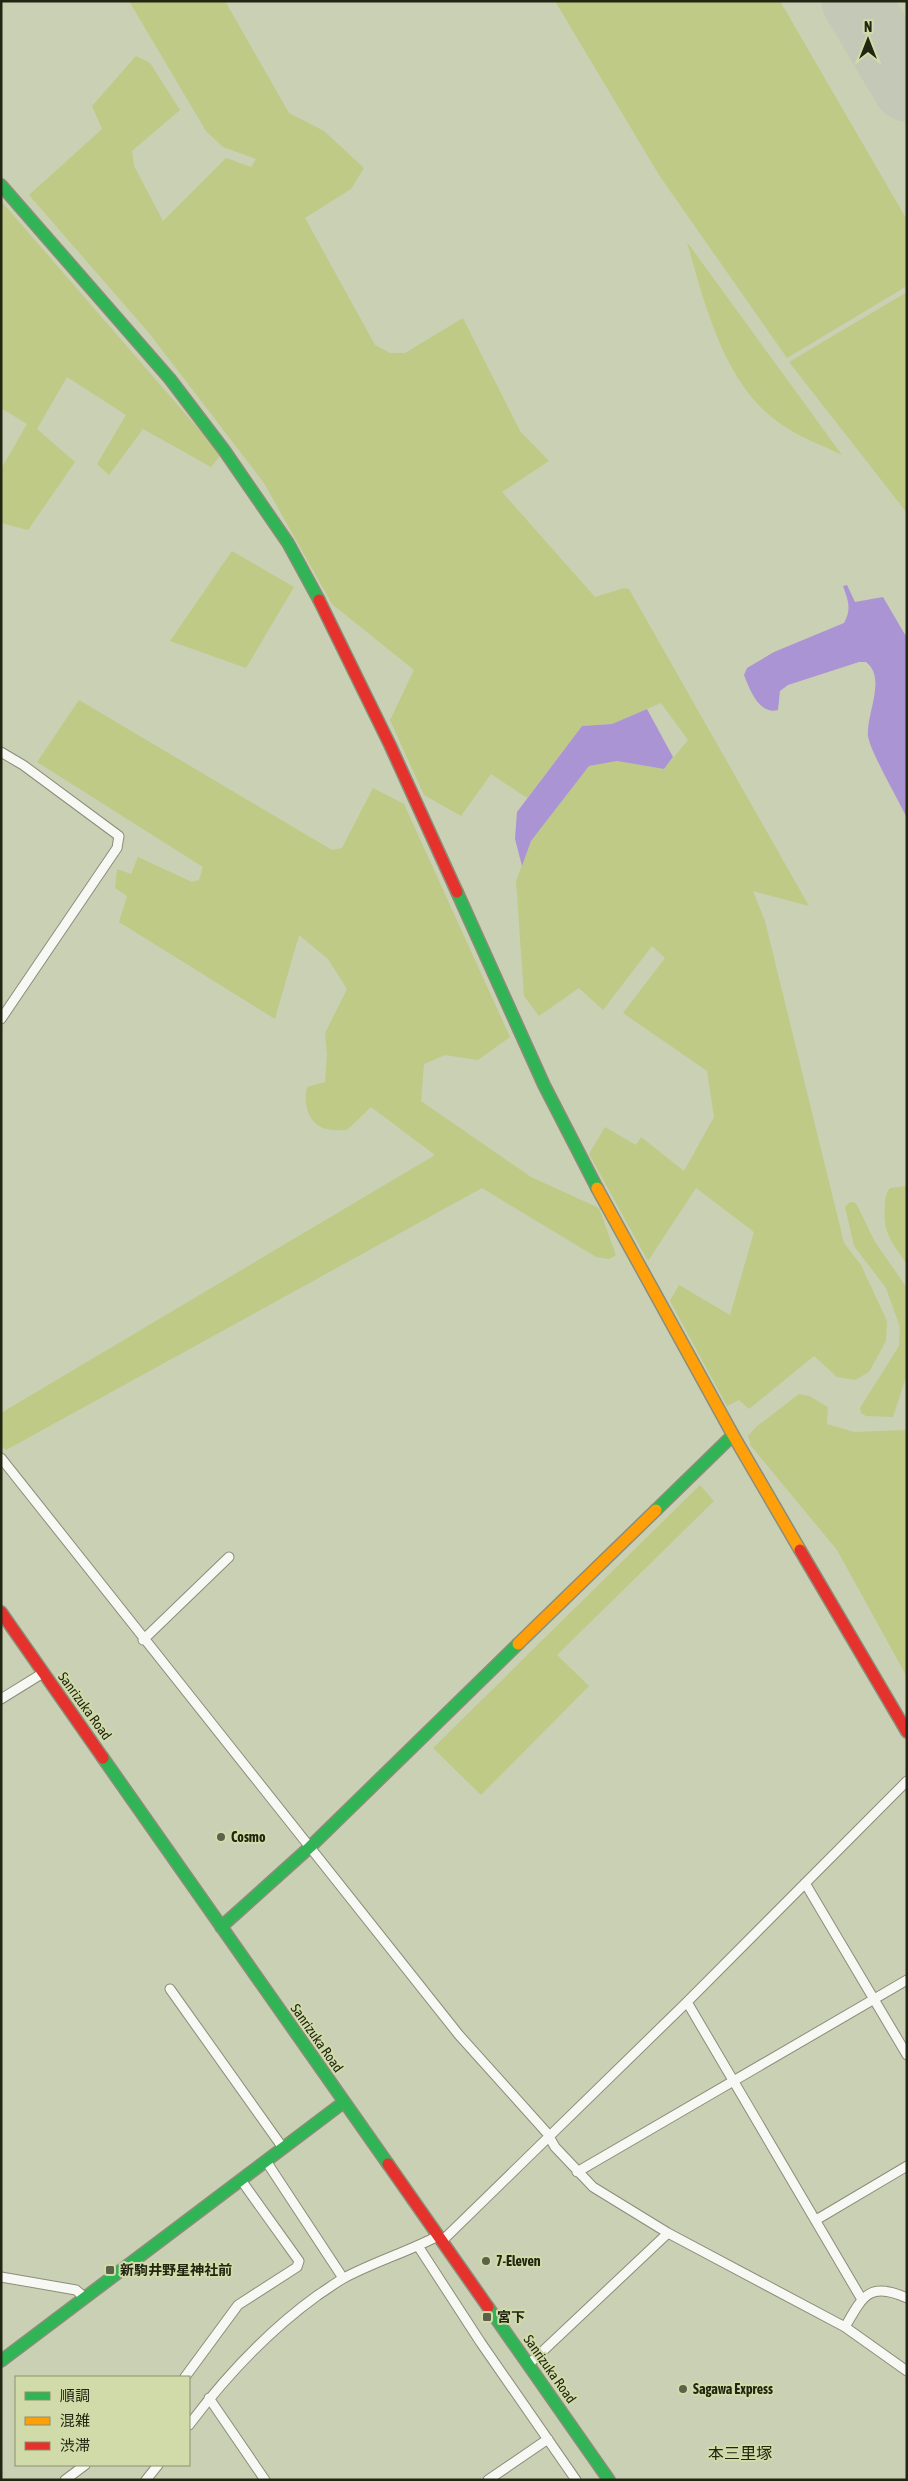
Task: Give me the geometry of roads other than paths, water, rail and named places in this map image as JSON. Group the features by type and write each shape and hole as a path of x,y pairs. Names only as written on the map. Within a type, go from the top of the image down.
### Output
{"street":[{"path":"1,185 170,379 224,450 296,558 329,618 390,745 544,1085 605,1203 733,1435 907,1732"},
{"path":"1,752 115,830 119,836 119,842 1,1019"},
{"path":"221,1926 310,1847 733,1435"},
{"path":"1,1458 459,2035 546,2133 548,2139 577,2172 593,2187 668,2233 844,2327 907,2371"},
{"path":"144,1640 229,1557"},
{"name":"Sanrizuka Road","path":"1,1612 609,2480"},
{"path":"1,1699 43,1673"},
{"path":"190,2424 209,2398 258,2345 296,2311 343,2278 440,2238 548,2139 688,2002 907,1781"},
{"path":"806,1883 907,2055"},
{"path":"577,2172 907,1980"},
{"path":"170,1989 283,2148"},
{"path":"688,2002 862,2298"},
{"path":"1,2361 84,2296 155,2246 344,2102"},
{"path":"266,2160 343,2278"},
{"path":"816,2220 907,2166"},
{"path":"186,2376 238,2305 297,2267 299,2261 241,2180"},
{"path":"528,2364 668,2233"},
{"path":"418,2246 481,2343 576,2480"},
{"path":"1,2277 76,2290 84,2296"},
{"path":"844,2327 862,2298 870,2291 890,2290 907,2298"},
{"path":"209,2398 265,2480"},
{"path":"488,2480 548,2439"},
{"path":"65,2480 84,2466"},
{"path":"146,2480 157,2466"}],"place":[{"name":"Cosmo","path":"221,1837"},
{"name":"7-Eleven","path":"486,2261"},
{"name":"新駒井野星神社前","path":"110,2270"},
{"name":"宮下","path":"487,2317"},
{"name":"Sagawa Express","path":"683,2389"}],"district":[{"name":"本三里塚","path":"740,2453"}]}
